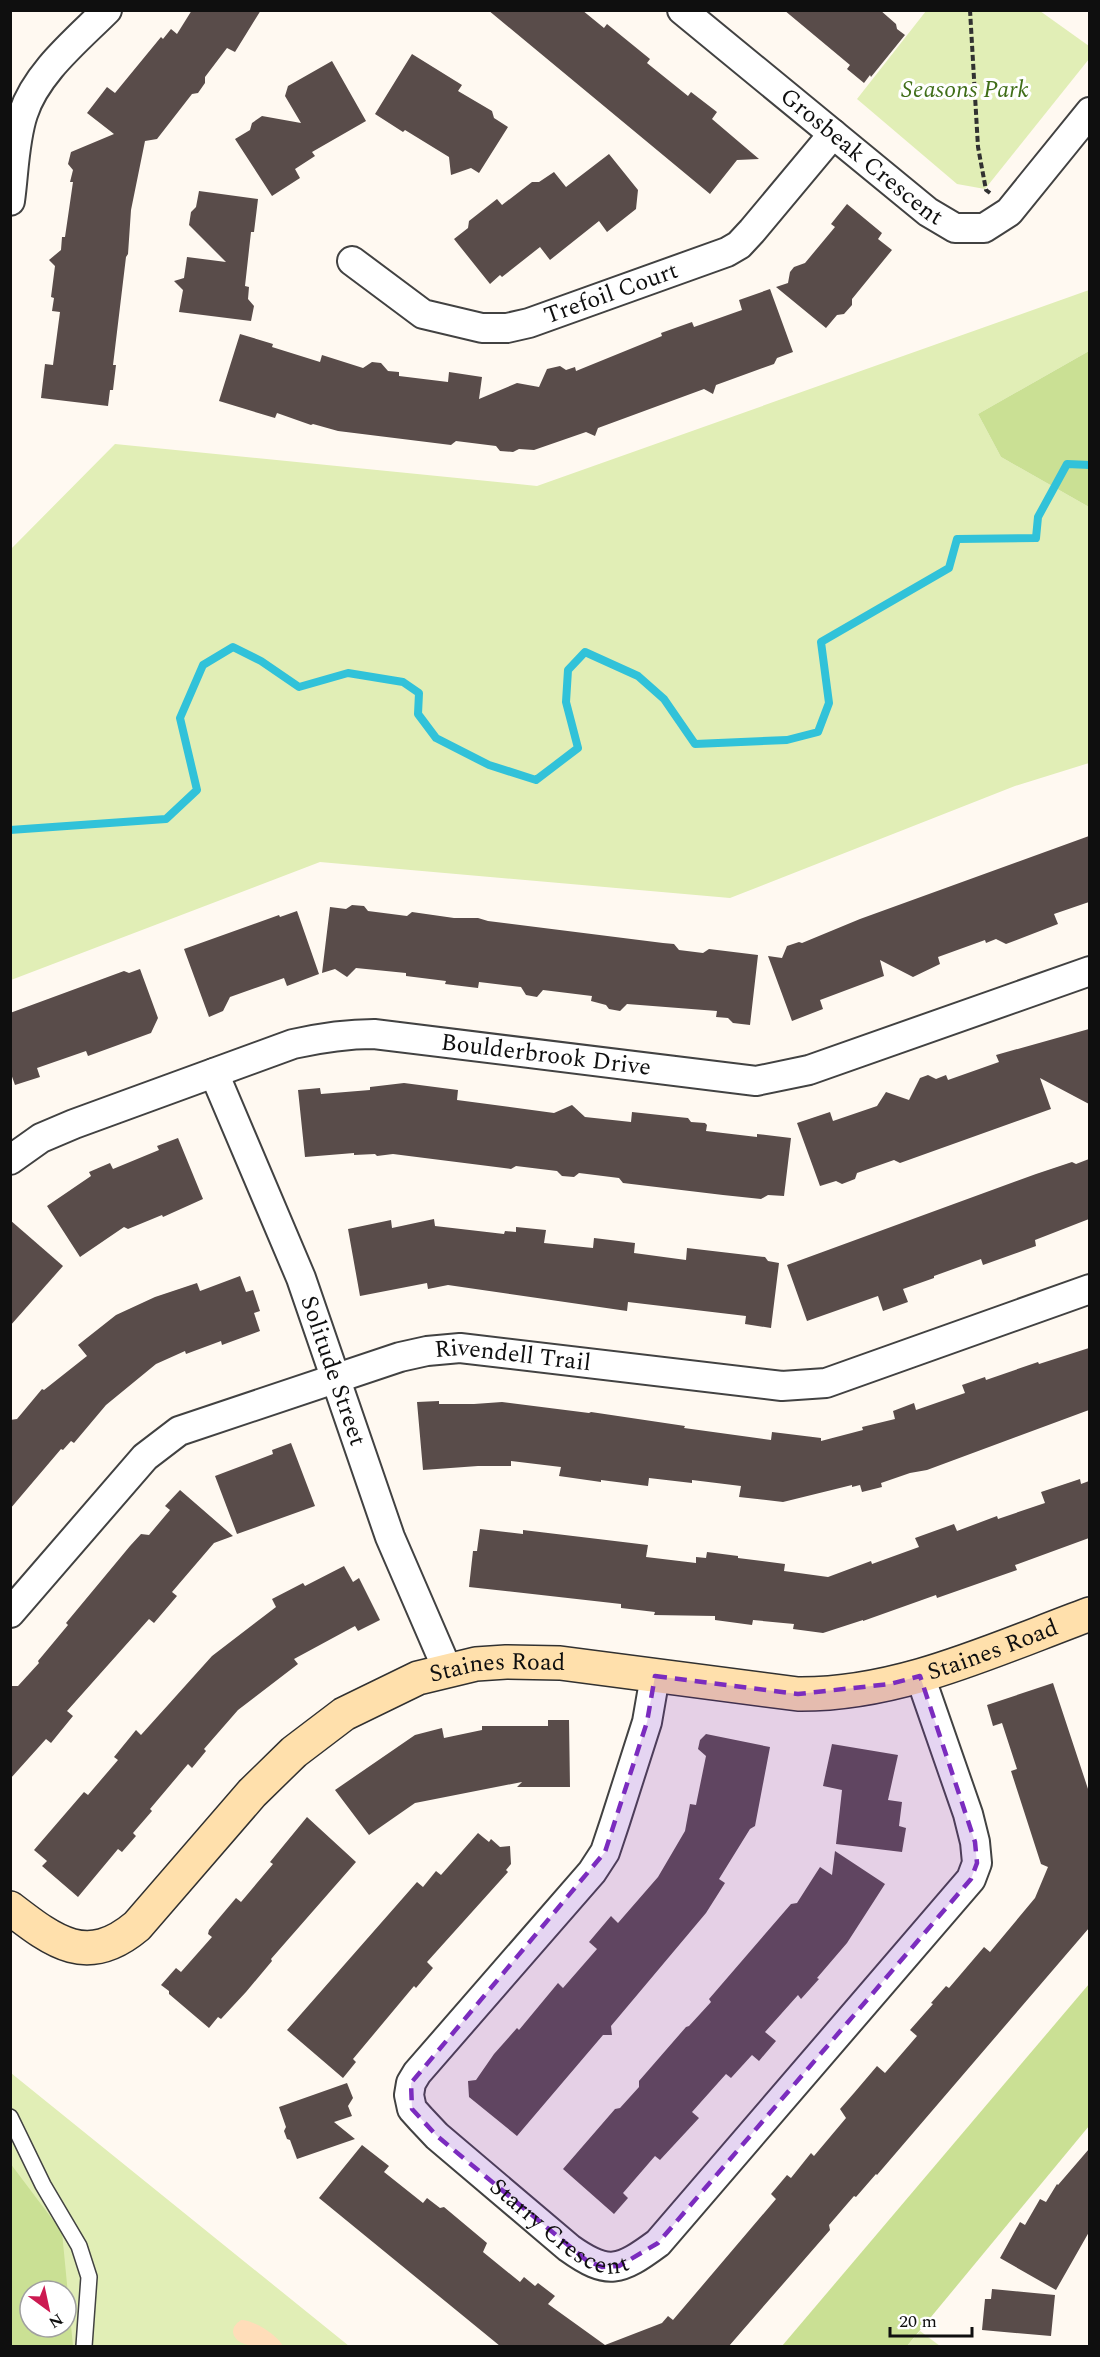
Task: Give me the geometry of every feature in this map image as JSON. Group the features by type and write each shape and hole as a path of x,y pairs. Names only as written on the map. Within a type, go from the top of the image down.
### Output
{"street":[{"path":"10,201 23,113 49,70 107,10"},
{"name":"Grosbeak Crescent","path":"682,10 928,212 955,228 984,228 1009,212 1089,112"},
{"name":"Trefoil Court","path":"352,261 423,314 482,328 507,328 529,323 727,252 752,231 833,134"},
{"name":"Boulderbrook Drive","path":"10,1160 41,1138 74,1124 293,1044 323,1037 374,1034 756,1081 809,1070 1089,970"},
{"name":"Solitude Street","path":"214,1073 301,1278 390,1537 448,1671"},
{"name":"Rivendell Trail","path":"10,1613 125,1478 161,1443 179,1431 194,1424 400,1357 460,1347 782,1386 826,1383 1089,1289"},
{"name":"Staines Road","path":"10,1908 42,1933 74,1947 99,1948 118,1940 137,1926 252,1793 282,1762 344,1714 418,1678 476,1664 506,1662 560,1664 798,1694 826,1694 891,1684 920,1676 1089,1614"},
{"name":"Starry Crescent","path":"655,1676 647,1722 605,1852 592,1872 422,2067 411,2083 409,2095 412,2109 437,2136 569,2248 586,2260 602,2267 619,2266 636,2260 658,2243 971,1879 976,1863 975,1842 968,1814 920,1676"}],"lane":[{"path":"10,2117 43,2185 79,2246 90,2277 84,2346"}],"path":[{"path":"970,10 978,147 986,189 1009,212"}],"highlighted area":[{"path":"655,1676 798,1694 890,1684 920,1676 975,1842 977,1863 971,1879 658,2243 619,2266 602,2267 586,2260 437,2136 412,2109 411,2083 605,1852 647,1722"}],"green space":[{"name":"Seasons Park","path":"926,11 1040,11 1089,46 1089,59 985,189 957,184 857,99"},
{"path":"1089,290 1089,351 978,414 1001,457 1089,507 1089,763 1015,786 730,898 320,862 11,980 11,549 115,444 537,486"},
{"path":"1089,351 1089,507 1001,457 978,414"},
{"path":"1089,1984 1089,2126 907,2346 782,2346"},
{"path":"11,2073 349,2346 11,2346"},
{"path":"10,2163 62,2232 67,2279 18,2279 18,2339 72,2339 73,2346 11,2346"},
{"path":"920,2331 940,2346 907,2346"}],"sand":[{"path":"241,2320 265,2329 283,2346 254,2346 240,2342 235,2338 233,2332 234,2326"}],"building":[{"path":"192,10 261,10 235,52 227,48 205,77 205,83 198,93 192,94 157,139 145,141 131,210 128,254 113,365 116,365 113,390 110,390 108,406 41,398 45,364 53,365 60,312 52,311 54,298 51,297 55,266 49,260 61,250 62,237 65,237 73,182 70,182 73,170 68,164 71,152 114,134 87,113 107,87 115,93 161,37 163,39 171,29 177,34"},
{"path":"488,10 582,10 604,28 607,24 650,59 647,63 688,96 691,92 717,112 712,119 759,159 737,160 710,194"},
{"path":"784,10 880,10 905,35 864,83 847,69 850,65"},
{"path":"412,54 462,85 458,91 492,111 494,118 508,127 479,173 471,168 451,175 449,157 375,114"},
{"path":"332,61 366,121 312,152 315,156 295,169 300,178 272,196 235,139 250,130 252,123 262,116 301,123 285,96 288,86"},
{"path":"609,154 638,190 636,209 607,232 599,221 550,260 540,247 490,284 454,239 468,228 469,221 497,199 502,205 532,182 539,182 554,172 566,187"},
{"path":"199,191 258,199 254,232 251,232 245,286 249,287 248,299 254,306 251,321 179,312 183,290 174,281 184,278 187,257 226,262 189,225"},
{"path":"847,204 882,233 878,239 892,250 852,299 852,305 844,314 837,315 826,328 776,287 788,283 790,272 794,267 805,263 835,227 831,224"},
{"path":"770,289 793,352 777,358 774,364 716,385 713,394 704,389 598,428 595,436 586,432 534,450 500,451 496,446 456,441 451,445 338,431 311,425 277,413 275,418 219,401 240,334 320,362 322,355 363,368 372,362 381,363 388,371 399,372 399,376 448,382 449,372 482,377 479,399 517,383 539,387 547,369 560,366 566,370 575,367 576,371 662,336 661,333 692,322 694,327 742,310 739,300"},
{"path":"1089,836 1089,902 1054,914 1058,924 1006,944 996,939 986,943 985,940 938,957 940,964 913,977 880,960 884,976 820,1000 823,1009 792,1021 768,956 782,958 787,946 802,943 860,919"},
{"path":"352,905 364,906 368,911 407,916 412,912 454,918 478,918 674,944 679,950 703,953 709,949 758,955 750,1025 733,1023 728,1018 716,1017 717,1011 627,1004 620,1011 591,1001 592,996 543,990 537,997 526,995 521,987 479,982 478,988 445,984 446,981 406,976 406,973 356,968 347,977 335,969 322,973 330,907 346,909"},
{"path":"297,911 319,974 287,986 284,978 230,997 223,1011 209,1017 184,949 279,915 280,917"},
{"path":"140,969 158,1018 151,1033 88,1056 86,1051 37,1068 40,1077 15,1085 10,1071 10,1013 124,971 129,973"},
{"path":"1089,1029 1089,1104 1040,1078 1051,1109 900,1163 894,1160 857,1173 855,1179 842,1184 836,1181 820,1186 797,1123 830,1112 833,1121 877,1106 886,1092 909,1100 920,1078 928,1075 936,1079 946,1075 948,1080 999,1062 996,1055"},
{"path":"404,1083 458,1090 457,1100 554,1113 572,1105 585,1117 631,1122 632,1112 688,1118 691,1122 705,1123 706,1131 791,1138 784,1196 768,1195 761,1199 723,1195 623,1183 619,1178 579,1173 574,1177 562,1176 557,1171 516,1166 511,1169 393,1154 377,1156 375,1154 354,1155 354,1153 305,1157 298,1090 320,1088 321,1094 370,1090 370,1087"},
{"path":"178,1138 203,1199 163,1217 162,1215 128,1229 124,1227 80,1257 47,1206 91,1176 89,1172 110,1163 113,1169 159,1150 157,1146"},
{"path":"1089,1159 1089,1219 1035,1240 1036,1246 983,1265 981,1259 903,1289 908,1302 883,1311 878,1296 807,1321 787,1265 1036,1174"},
{"path":"434,1219 435,1226 504,1234 505,1231 516,1232 516,1227 546,1230 544,1243 593,1248 594,1238 635,1243 634,1253 686,1260 687,1248 765,1257 768,1261 779,1263 771,1328 745,1324 746,1316 628,1302 627,1311 448,1285 428,1289 427,1283 360,1296 348,1229 391,1220 392,1228"},
{"path":"10,1220 63,1266 10,1326"},
{"path":"240,1276 246,1292 253,1290 260,1311 254,1313 260,1331 222,1345 221,1341 186,1354 185,1351 156,1364 106,1405 74,1443 71,1441 63,1450 61,1449 10,1509 10,1420 17,1419 42,1389 44,1390 87,1356 78,1345 116,1315 155,1297 197,1283 200,1291"},
{"path":"1089,1348 1089,1410 927,1470 881,1483 882,1487 862,1492 860,1485 852,1487 852,1485 783,1502 739,1497 741,1486 649,1478 648,1486 601,1480 601,1482 559,1476 561,1467 511,1461 511,1466 423,1470 417,1402 474,1404 502,1402 591,1412 771,1440 772,1432 821,1438 821,1441 895,1419 893,1411 914,1403 916,1410 965,1393 962,1385 985,1377 986,1380"},
{"path":"291,1443 315,1506 237,1534 215,1476 273,1454 272,1450"},
{"path":"1080,1479 1081,1484 1089,1481 1089,1538 1015,1565 1017,1570 937,1598 936,1595 823,1633 793,1629 794,1624 753,1620 752,1625 715,1620 715,1616 654,1615 655,1612 621,1608 621,1604 469,1587 473,1551 477,1551 480,1529 523,1534 523,1530 648,1545 646,1557 696,1563 696,1557 706,1558 707,1552 738,1556 738,1558 785,1564 784,1571 828,1577 919,1547 915,1538 954,1524 957,1531 997,1516 998,1519 1045,1503 1041,1492"},
{"path":"180,1490 233,1536 214,1543 172,1592 177,1596 154,1623 149,1619 67,1711 73,1716 51,1743 46,1739 10,1779 10,1686 18,1686 39,1663 38,1661 68,1625 66,1623 130,1546 141,1534 149,1535 170,1510 165,1506"},
{"path":"344,1566 353,1582 359,1578 380,1620 358,1631 355,1626 294,1659 298,1664 238,1710 204,1749 206,1751 192,1768 188,1764 150,1809 152,1811 133,1833 136,1836 122,1852 118,1849 78,1897 42,1866 47,1861 34,1850 84,1792 88,1795 118,1760 114,1757 136,1730 141,1735 212,1656 276,1607 272,1599 303,1583 305,1586"},
{"path":"1053,1683 1089,1792 1089,1928 877,2175 856,2197 854,2196 829,2225 830,2230 729,2346 500,2346 319,2198 362,2145 389,2166 384,2172 423,2203 427,2198 440,2208 444,2207 487,2243 483,2252 520,2282 524,2277 535,2286 538,2283 555,2296 548,2304 605,2345 662,2323 668,2316 673,2320 776,2199 771,2194 787,2175 791,2178 811,2153 814,2156 846,2118 840,2109 877,2066 885,2073 917,2036 910,2030 933,2004 931,2003 946,1986 949,1988 984,1947 990,1952 1035,1898 1048,1867 1041,1864 1011,1771 1017,1769 1002,1723 993,1726 987,1705"},
{"path":"548,1720 569,1720 570,1787 517,1787 522,1782 415,1803 369,1835 335,1790 415,1735 442,1728 444,1738 482,1730 482,1726 548,1726"},
{"path":"706,1734 770,1747 755,1826 750,1829 719,1879 725,1883 706,1913 611,2026 612,2035 603,2035 517,2136 469,2097 468,2081 476,2080 494,2054 517,2028 519,2030 558,1983 563,1988 597,1949 589,1942 611,1916 618,1923 658,1877 685,1831 690,1804 696,1805 706,1756 698,1749 700,1740"},
{"path":"832,1744 898,1755 888,1800 902,1802 899,1826 906,1828 902,1852 836,1844 842,1790 823,1786"},
{"path":"307,1817 356,1862 271,1959 272,1961 246,1992 221,2019 218,2017 209,2028 161,1985 176,1968 181,1972 212,1937 208,1934 209,1930 236,1898 241,1902 273,1864 270,1862"},
{"path":"478,1833 489,1842 491,1839 500,1847 510,1846 511,1864 506,1870 508,1872 427,1962 433,1968 416,1988 414,1986 353,2059 356,2062 343,2078 287,2030 417,1882 423,1887 436,1871 441,1875"},
{"path":"835,1851 885,1884 847,1943 817,1978 819,1979 801,1999 798,1995 765,2032 776,2041 759,2061 752,2055 731,2078 726,2074 692,2112 699,2118 660,2160 655,2156 623,2193 628,2198 614,2214 563,2169 615,2109 620,2108 639,2087 639,2081 711,2002 709,1999 791,1904 797,1903 820,1867 832,1875"},
{"path":"347,2083 353,2098 348,2106 352,2116 334,2122 355,2139 297,2159 284,2131 286,2127 279,2107"},
{"path":"1089,2149 1089,2232 1056,2290 1000,2258 1020,2222 1025,2225 1040,2199 1046,2202 1057,2184"},
{"path":"992,2289 1055,2295 1051,2336 982,2330 985,2299 991,2299"}],"waterway":[{"path":"10,830 166,819 197,790 180,718 203,665 233,647 261,661 299,687 348,673 403,682 419,693 418,714 436,738 489,765 536,780 578,748 566,702 568,670 585,652 638,676 664,699 695,744 787,740 818,732 829,703 821,642 949,568 957,539 1036,538 1038,517 1067,464 1090,465"}]}
